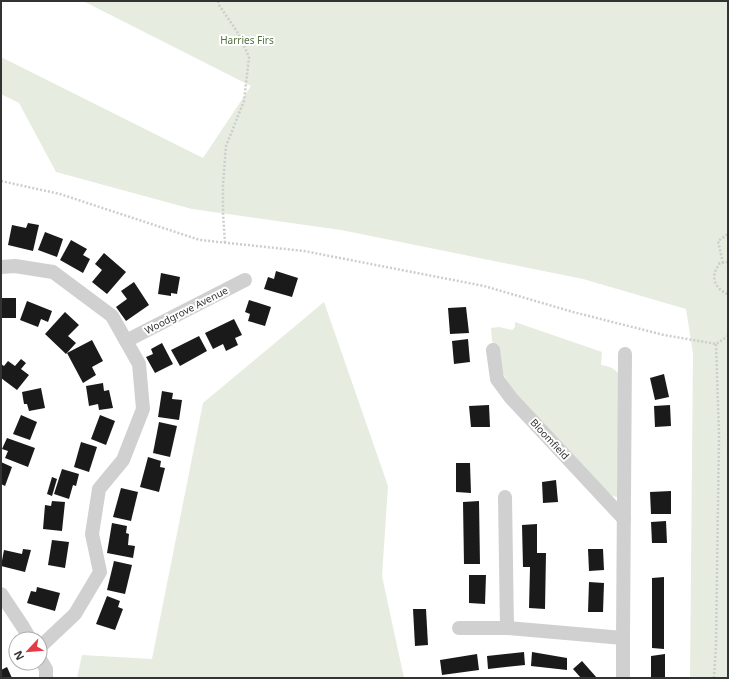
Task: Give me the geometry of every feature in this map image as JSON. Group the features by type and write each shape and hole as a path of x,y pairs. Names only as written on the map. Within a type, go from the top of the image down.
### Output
{"street":[{"path":"1,267 14,266 53,272 112,316 139,364 143,409 123,460 99,489 92,534 100,572 75,614 48,639"},
{"name":"Woodgrove Avenue","path":"126,341 245,280"},
{"name":"Bloomfield","path":"493,350 497,379 511,398 624,519"},
{"path":"623,678 625,354"},
{"path":"505,497 507,628"},
{"path":"1,594 25,631"},
{"path":"459,628 507,628 623,638"}],"path":[{"path":"218,1 219,5 238,33 249,57 244,102 226,146 223,184 225,243"},
{"path":"1,181 60,194 200,240 304,251 484,286 573,312 664,335 716,344 728,336"},
{"path":"728,234 718,241 721,263 715,273 714,279 720,290 728,294"},
{"path":"721,263 728,262"},
{"path":"714,678 716,644 719,434 716,344"}],"green space":[{"name":"Harries Firs","path":"83,1 728,1 728,678 690,678 693,353 686,309 583,279 341,230 192,209 56,172 19,103 1,94 1,57 203,158 251,86"},
{"path":"324,302 388,486 382,576 404,678 77,678 82,655 152,659 203,403"},
{"path":"515,322 602,352 601,365 615,370 619,374 617,497 612,496 513,393 500,367 498,352 492,341 491,328 499,327 512,330 515,327"}],"building":[{"path":"28,223 39,225 33,251 8,245 12,225 26,228"},
{"path":"45,232 63,239 57,257 38,250"},
{"path":"71,240 87,249 83,255 90,259 83,273 60,260"},
{"path":"104,253 126,272 107,294 92,282 102,270 95,264"},
{"path":"276,271 298,278 292,297 264,289 268,277 274,279"},
{"path":"161,273 180,277 177,294 171,293 171,296 158,294"},
{"path":"134,282 149,305 126,321 116,307 127,299 121,291"},
{"path":"1,298 16,298 16,318 1,318"},
{"path":"249,300 271,307 265,326 248,321 250,314 245,312"},
{"path":"27,301 52,311 48,322 41,319 38,327 20,320"},
{"path":"466,307 469,333 450,334 448,308"},
{"path":"65,312 79,325 68,336 76,343 66,354 45,334"},
{"path":"234,319 242,335 235,338 238,345 226,351 223,344 213,349 205,333"},
{"path":"199,336 207,351 180,366 171,350"},
{"path":"468,339 470,362 454,364 452,341"},
{"path":"92,340 103,361 92,367 96,375 83,383 67,353"},
{"path":"162,343 173,364 155,373 146,357 153,354 151,349"},
{"path":"21,359 26,363 21,369 29,375 17,390 1,378 1,364 4,366 8,361 15,366"},
{"path":"664,374 669,397 655,400 650,378"},
{"path":"103,383 104,391 109,390 113,408 99,410 98,404 89,406 86,386"},
{"path":"41,388 45,408 29,411 27,404 24,404 22,392"},
{"path":"162,391 173,393 172,399 182,400 179,420 158,417"},
{"path":"489,405 490,427 471,427 469,406"},
{"path":"670,405 671,426 655,427 654,406"},
{"path":"21,415 37,422 30,440 13,434"},
{"path":"100,415 115,421 106,445 91,439"},
{"path":"159,422 177,426 170,457 153,453"},
{"path":"7,438 35,448 28,467 5,458 8,451 2,449"},
{"path":"81,442 97,447 89,472 74,467"},
{"path":"148,457 161,461 160,467 165,468 159,492 140,487"},
{"path":"1,462 12,467 5,486 1,484"},
{"path":"456,463 470,463 471,493 456,492"},
{"path":"62,469 79,474 76,486 73,485 69,499 54,494"},
{"path":"52,477 57,479 52,496 47,494"},
{"path":"556,480 558,502 543,503 542,482"},
{"path":"121,488 138,492 131,521 113,517"},
{"path":"671,491 671,514 651,514 650,492"},
{"path":"52,501 65,502 62,531 43,529 45,505 51,506"},
{"path":"479,501 480,564 464,564 463,502"},
{"path":"666,521 667,543 652,543 651,522"},
{"path":"112,523 127,526 126,533 129,534 128,545 135,546 133,558 107,553"},
{"path":"537,524 537,553 546,553 545,609 529,608 530,567 523,567 522,525"},
{"path":"52,540 69,542 65,568 48,565"},
{"path":"23,549 31,550 25,572 1,566 4,550 22,554"},
{"path":"588,549 603,549 604,570 589,571"},
{"path":"114,561 132,565 125,594 107,590"},
{"path":"469,575 486,575 485,604 469,603"},
{"path":"664,577 664,649 652,648 652,578"},
{"path":"589,582 604,583 603,612 588,612"},
{"path":"37,587 60,593 55,611 27,603 31,591 36,592"},
{"path":"107,596 120,601 118,607 123,609 115,630 96,624"},
{"path":"413,609 426,609 428,645 415,646"},
{"path":"524,652 525,665 488,669 487,656"},
{"path":"532,652 567,658 567,670 531,666"},
{"path":"477,654 479,670 442,675 440,660"},
{"path":"665,654 665,678 651,678 651,656"},
{"path":"582,661 597,678 581,678 573,669"},
{"path":"7,667 12,678 1,678 1,670"}]}
